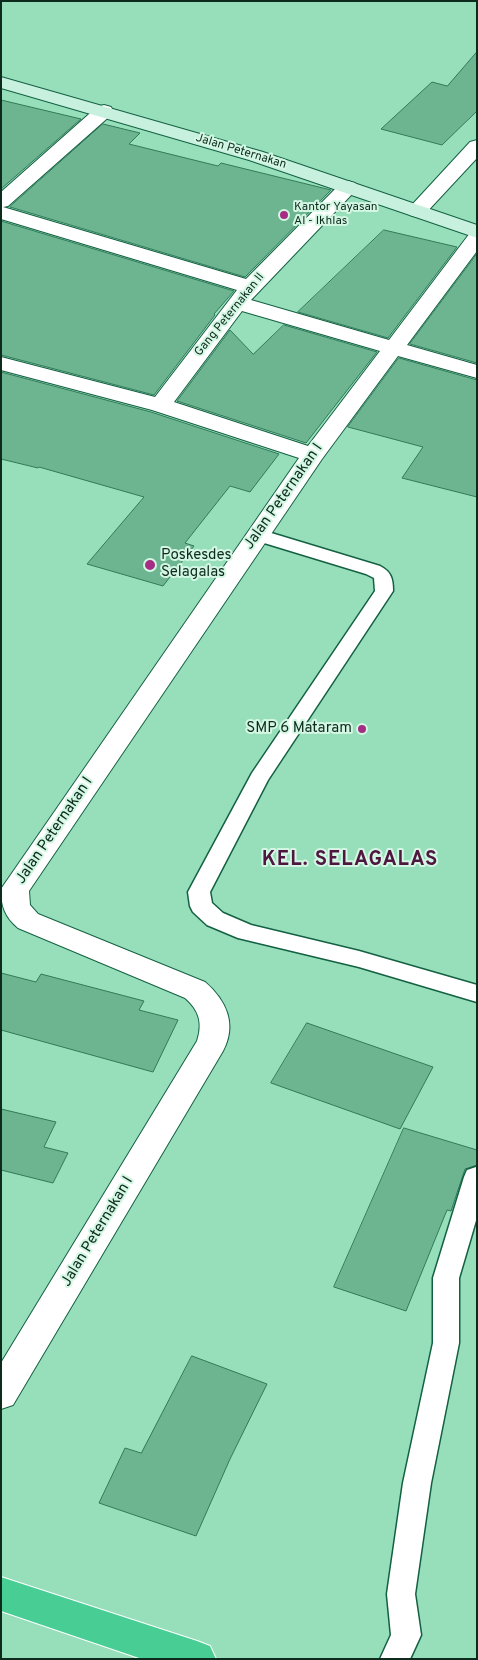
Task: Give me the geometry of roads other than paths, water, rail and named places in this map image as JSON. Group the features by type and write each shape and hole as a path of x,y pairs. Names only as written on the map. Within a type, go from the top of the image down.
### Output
{"highway":[{"path":"1,1594 197,1659"}],"street":[{"name":"Jalan Peternakan","path":"1,82 256,156 477,232"},
{"path":"1,202 104,111"},
{"path":"417,211 477,146"},
{"name":"Gang Peternakan II","path":"160,405 250,287 348,188"},
{"path":"1,213 250,287"},
{"name":"Jalan Peternakan I","path":"1,1394 212,1044 216,1027 213,1010 195,990 28,920 16,909 13,895 17,885 313,455 477,237"},
{"path":"237,303 477,372"},
{"path":"1,363 160,405 313,455"}],"lane":[{"path":"258,535 373,570 382,575 384,591 259,778 199,892 201,906 215,919 246,932 359,959 477,994"},
{"path":"395,1659 406,1635 401,1594 417,1483 446,1343 446,1278 476,1177"}],"place":[{"name":"Kantor Yayasan Al - Ikhlas","path":"284,215"},
{"name":"Poskesdes Selagalas","path":"150,565"},
{"name":"SMP 6 Mataram","path":"362,729"}],"district":[{"name":"KEL. SELAGALAS","path":"350,861"}]}
